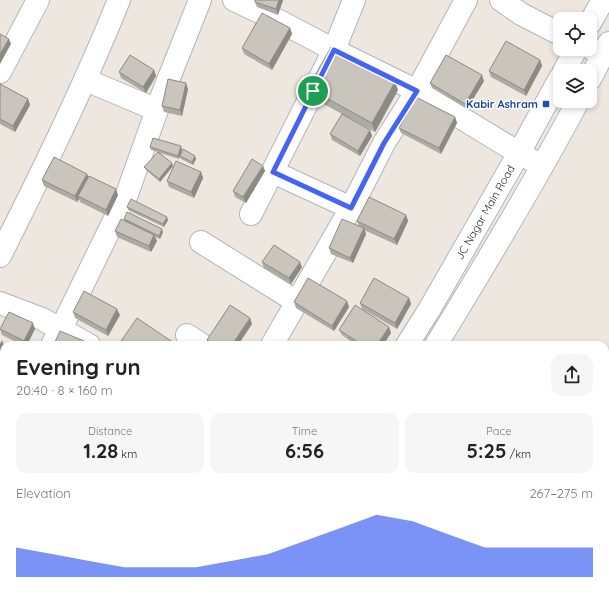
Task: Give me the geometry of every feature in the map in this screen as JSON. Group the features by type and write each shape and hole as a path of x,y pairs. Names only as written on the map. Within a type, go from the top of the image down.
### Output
{"street":[{"path":"0,72 38,0"},
{"path":"0,256 56,145 120,0"},
{"path":"56,337 127,194 157,110 200,0"},
{"path":"234,0 283,23 417,91 542,166"},
{"path":"251,214 334,50 354,0"},
{"path":"274,341 351,208 384,143 417,91 466,0"},
{"path":"501,0 521,14 553,30"},
{"path":"596,12 603,0"},
{"path":"596,64 601,49"},
{"path":"86,80 157,110"},
{"name":"JC Nagar Main Road","path":"410,341 429,310 553,91"},
{"path":"438,341 477,279 574,108"},
{"path":"273,172 351,208"},
{"path":"201,242 297,302"},
{"path":"0,303 42,319 56,337 72,341"}],"building":[{"path":"255,0 279,0 276,9 255,2"},
{"path":"262,13 290,28 269,64 242,48"},
{"path":"0,34 9,39 0,54"},
{"path":"506,41 540,60 524,90 489,71"},
{"path":"331,47 395,82 372,123 308,88"},
{"path":"130,55 154,70 143,87 119,72"},
{"path":"446,55 482,75 465,104 430,83"},
{"path":"168,79 186,83 180,110 162,106"},
{"path":"0,84 28,99 13,126 0,119"},
{"path":"416,97 455,117 439,148 399,128"},
{"path":"342,114 370,130 358,151 330,134"},
{"path":"153,138 181,146 178,156 150,147"},
{"path":"183,149 195,156 192,162 180,156"},
{"path":"158,152 172,163 159,179 144,167"},
{"path":"54,157 87,174 75,196 42,180"},
{"path":"252,159 263,166 243,197 233,191"},
{"path":"176,161 201,172 191,192 167,181"},
{"path":"89,176 116,189 106,210 78,196"},
{"path":"369,197 406,215 394,239 357,221"},
{"path":"131,199 167,217 163,224 127,207"},
{"path":"127,212 162,229 159,236 124,219"},
{"path":"121,219 154,235 149,246 115,231"},
{"path":"342,219 364,228 350,258 329,248"},
{"path":"274,245 300,262 289,278 262,262"},
{"path":"308,278 347,301 332,326 294,302"},
{"path":"374,278 409,298 395,323 360,303"},
{"path":"84,291 117,309 106,330 73,312"},
{"path":"230,305 250,318 235,341 207,340"},
{"path":"355,305 389,327 380,341 357,341 339,330"},
{"path":"9,312 33,323 24,341 0,329"},
{"path":"137,318 171,341 121,341"},
{"path":"60,331 84,341 55,341"}],"place":[{"name":"Kabir Ashram","path":"546,104"}],"route":[{"path":"334,50 417,91 384,143 351,208 273,172 313,91 334,50"}]}
